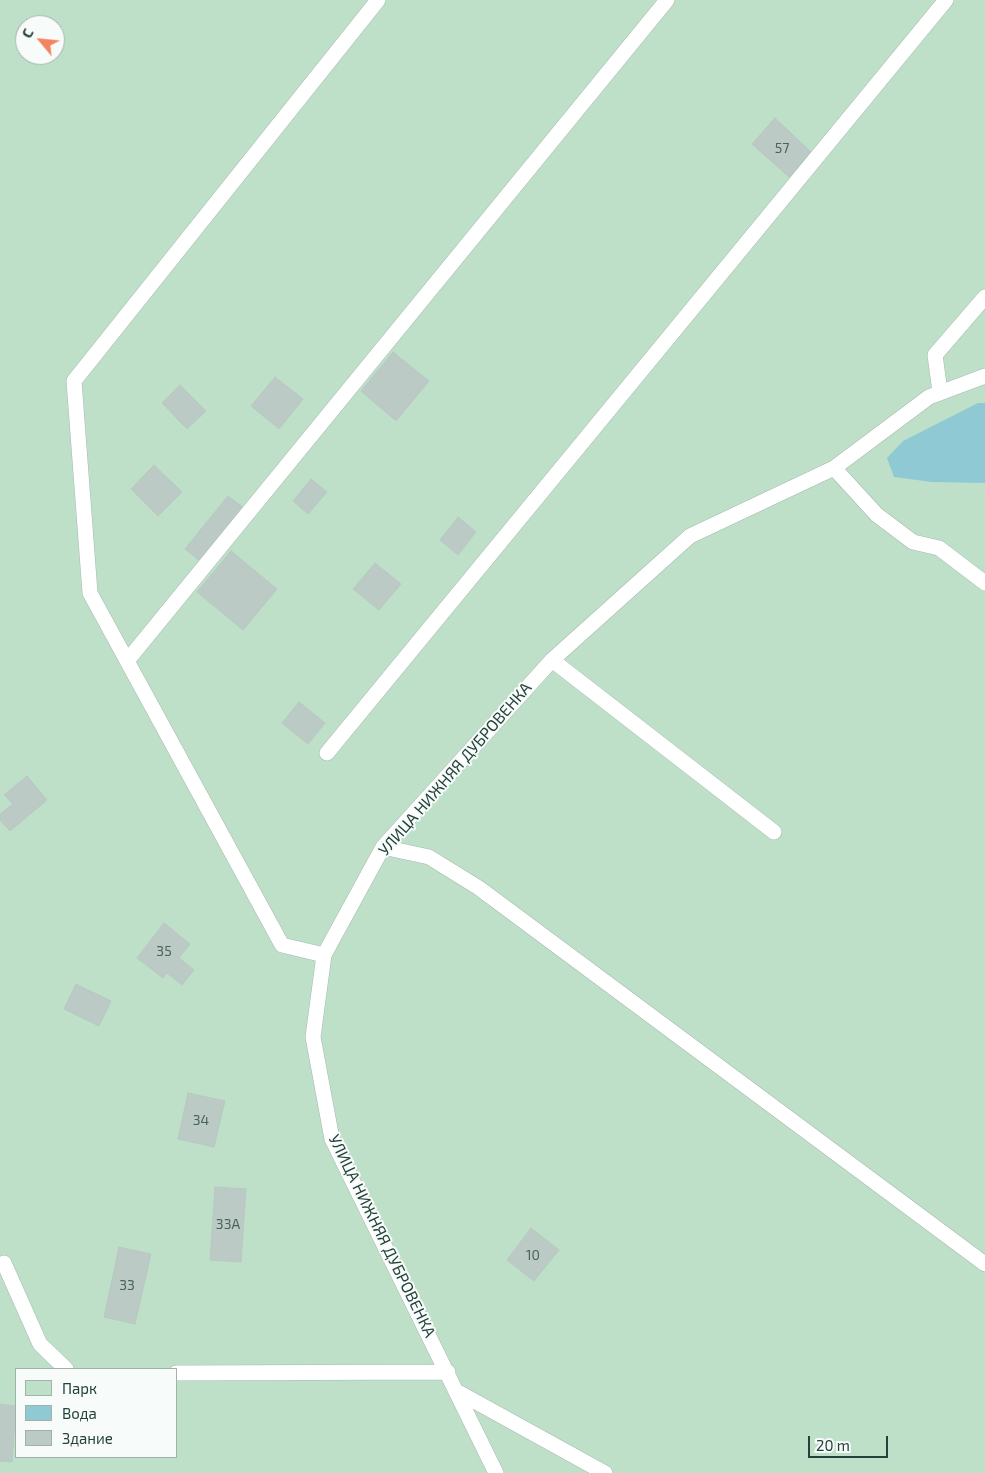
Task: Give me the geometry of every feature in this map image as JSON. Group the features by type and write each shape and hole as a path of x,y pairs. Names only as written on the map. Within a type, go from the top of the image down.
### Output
{"lane":[{"path":"324,955 282,945 90,593 74,381 378,0"},
{"path":"127,661 667,0"},
{"path":"327,753 946,0"},
{"path":"940,392 935,355 985,297"},
{"name":"УЛИЦА НИЖНЯЯ ДУБРОВЕНКА","path":"496,1473 458,1392 332,1139 313,1036 324,955 383,846 552,660 690,536 834,468 929,397 985,376"},
{"path":"834,468 877,515 913,542 939,548 985,583"},
{"path":"552,660 774,832"},
{"path":"383,846 429,857 479,888 985,1264"},
{"path":"4,1262 40,1344 65,1368"},
{"path":"178,1373 448,1372"},
{"path":"458,1392 605,1473"}],"green space":[{"path":"0,0 985,0 985,1473 0,1473"}],"water":[{"path":"978,403 985,403 985,483 932,482 894,477 887,458 903,441"}],"building":[{"path":"775,118 811,152 789,177 752,144"},
{"path":"393,352 429,381 396,421 361,391"},
{"path":"275,377 303,399 279,429 251,406"},
{"path":"180,385 206,411 187,429 162,403"},
{"path":"154,465 182,492 158,516 131,489"},
{"path":"311,479 327,492 308,514 293,501"},
{"path":"228,496 244,508 200,561 185,549"},
{"path":"458,517 476,532 458,555 440,540"},
{"path":"231,551 277,589 243,630 197,592"},
{"path":"375,563 401,584 379,610 353,589"},
{"path":"299,702 325,723 308,744 282,723"},
{"path":"27,776 47,800 10,831 0,820 0,814 13,804 4,795"},
{"path":"164,923 190,944 179,958 194,970 182,985 167,973 163,978 137,958"},
{"path":"76,984 111,1001 99,1026 64,1009"},
{"path":"188,1093 225,1101 214,1147 178,1139"},
{"path":"215,1187 246,1189 241,1262 210,1260"},
{"path":"531,1228 559,1250 534,1281 507,1260"},
{"path":"119,1247 151,1254 135,1324 104,1317"},
{"path":"0,1404 15,1406 12,1462 0,1461"}]}
